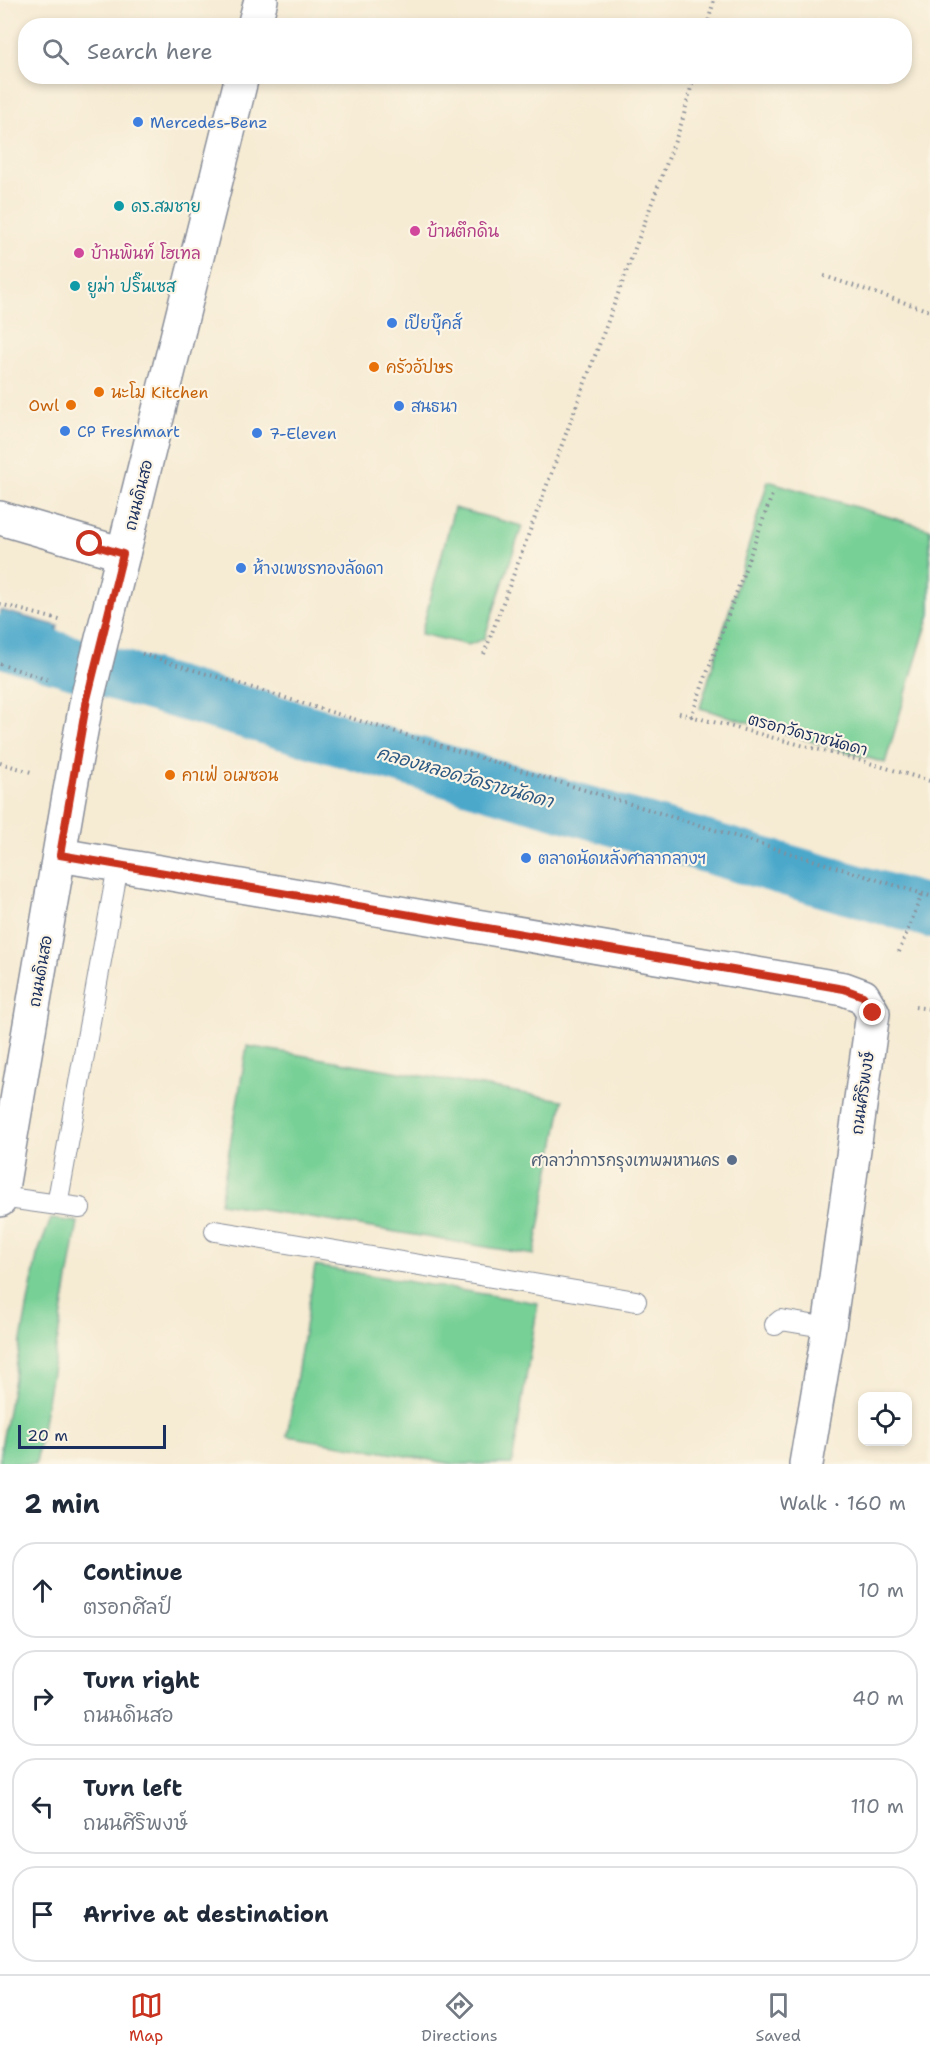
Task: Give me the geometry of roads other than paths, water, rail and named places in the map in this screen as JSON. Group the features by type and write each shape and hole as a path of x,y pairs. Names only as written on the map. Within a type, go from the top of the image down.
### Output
{"street":[{"path":"257,18 261,0"},
{"name":"ถนนดินสอ","path":"0,1199 87,699 240,84"},
{"path":"0,518 123,554"},
{"name":"ถนนศิริพงษ์","path":"60,855 832,987 863,996 873,1013 829,1328 806,1464"}],"lane":[{"path":"57,1204 118,866"},
{"path":"0,1199 80,1208"},
{"path":"215,1231 636,1301"},
{"path":"775,1325 781,1320 829,1328"}],"water":[{"path":"0,610 58,626 46,672 0,657"}],"waterway":[{"name":"คลองหลอดวัดราชนัดดา","path":"0,641 930,912"}],"place":[{"name":"Mercedes-Benz","path":"138,122"},
{"name":"ดร.สมชาย","path":"119,206"},
{"name":"บ้านตึกดิน","path":"415,231"},
{"name":"บ้านพินท์ โฮเทล","path":"79,253"},
{"name":"ยูม่า ปริ๊นเซส","path":"75,286"},
{"name":"เปียบุ๊คส์","path":"392,323"},
{"name":"ครัวอัปษร","path":"374,367"},
{"name":"นะโม Kitchen","path":"99,392"},
{"name":"Owl","path":"71,405"},
{"name":"สนธนา","path":"399,406"},
{"name":"CP Freshmart","path":"65,431"},
{"name":"7-Eleven","path":"257,433"},
{"name":"ห้างเพชรทองลัดดา","path":"241,568"},
{"name":"คาเฟ่ อเมซอน","path":"170,775"},
{"name":"ตลาดนัดหลังศาลากลางฯ","path":"526,858"},
{"name":"ศาลาว่าการกรุงเทพมหานคร","path":"732,1160"}]}
